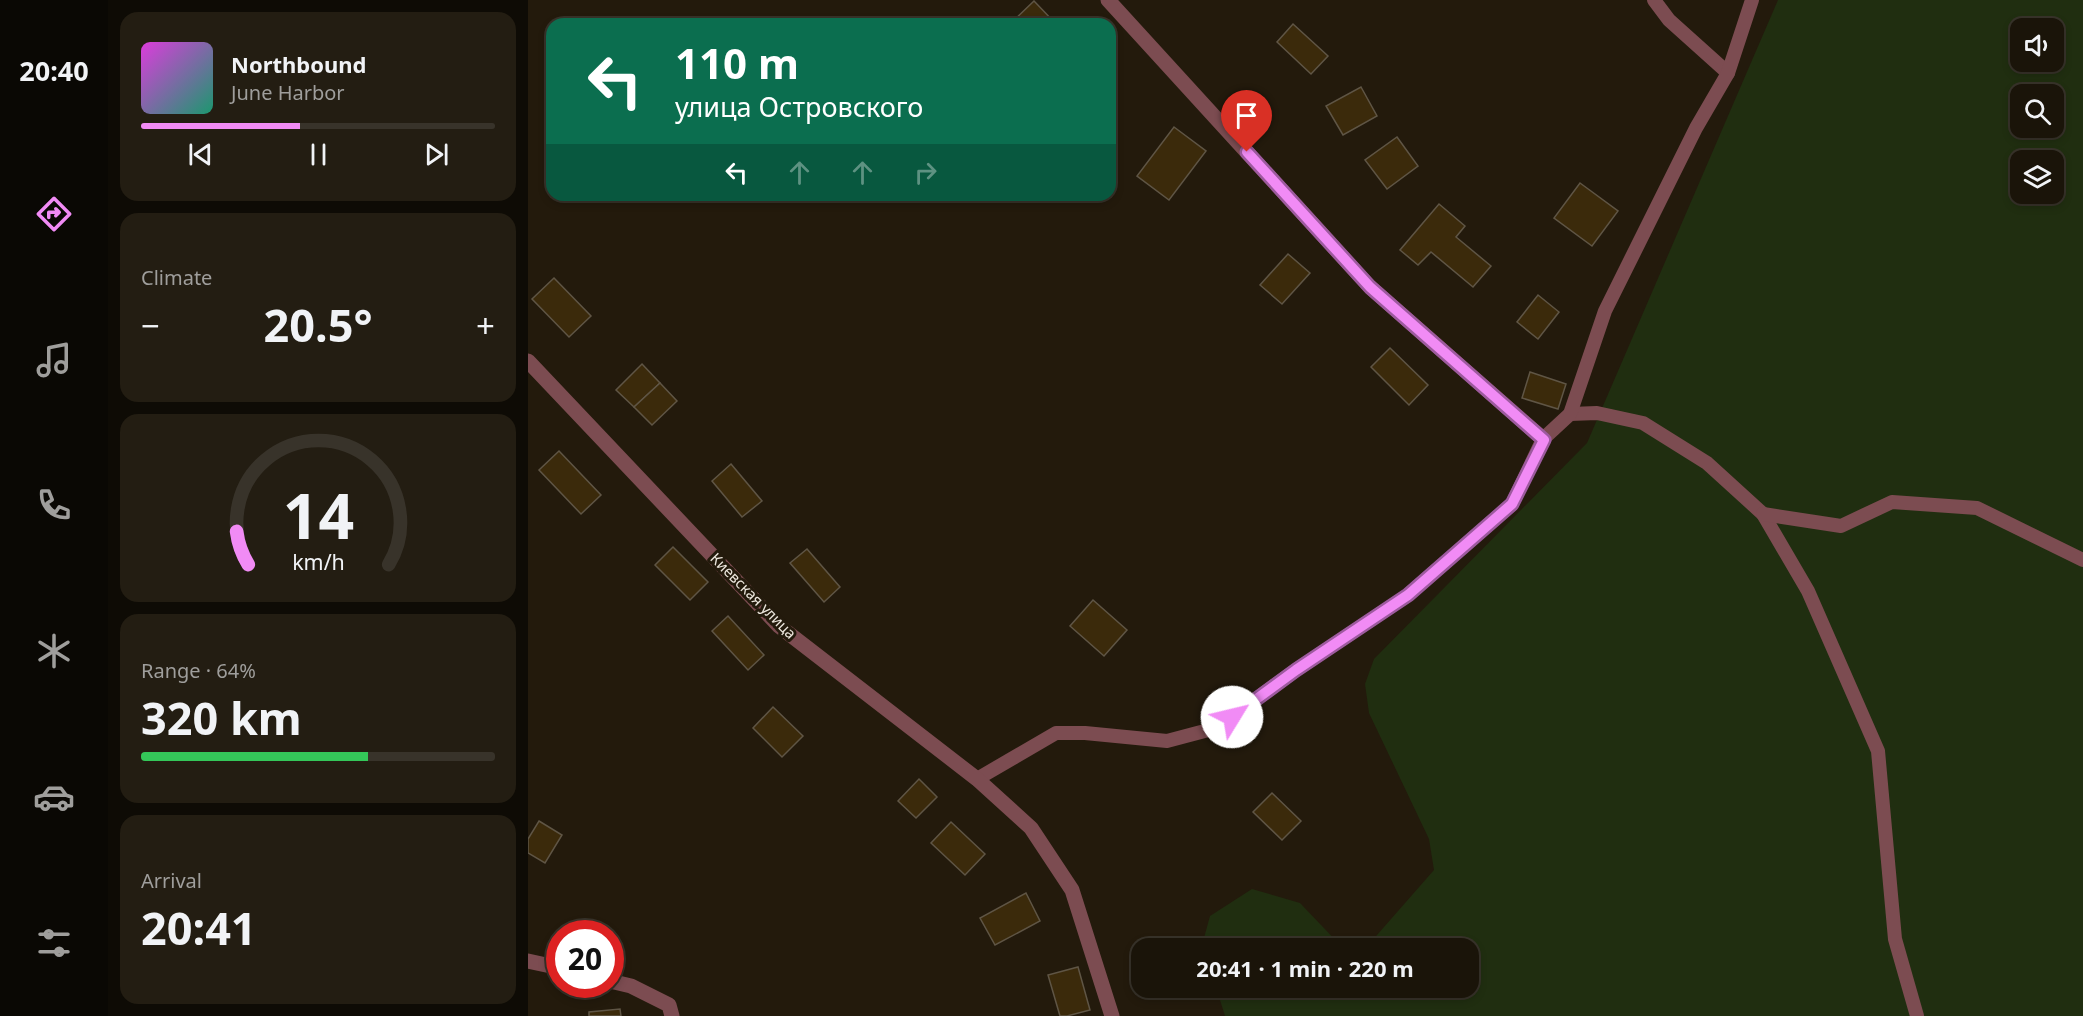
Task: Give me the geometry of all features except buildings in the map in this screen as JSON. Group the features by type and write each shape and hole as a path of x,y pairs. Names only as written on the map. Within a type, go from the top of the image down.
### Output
{"street":[{"path":"1108,0 1370,287 1544,440"},
{"name":"Киевская улица","path":"528,361 779,626 977,779 1031,828 1072,890 1112,1016"},
{"path":"528,961 546,965"},
{"path":"624,984 669,1005 672,1016"}],"lane":[{"path":"1654,0 1669,20 1728,73"},
{"path":"977,779 1056,733 1085,733 1167,741 1216,728 1296,670 1408,595 1512,504 1544,440 1569,414 1605,310 1696,128 1728,73 1752,0"},
{"path":"1569,414 1597,413 1643,423 1707,463 1763,514 1808,591 1878,751 1895,939 1917,1016"},
{"path":"1763,514 1841,526 1892,502 1977,508 2083,560"}],"green space":[{"path":"1778,0 2083,0 2083,1016 1225,1016 1219,998 1479,998 1479,938 1374,938 1434,870 1429,839 1369,713 1365,684 1374,659 1587,443"},
{"path":"1252,889 1300,903 1333,938 1204,938 1210,916"}],"route":[{"path":"1232,717 1296,670 1408,595 1512,504 1544,440 1370,287 1247,152"}]}
